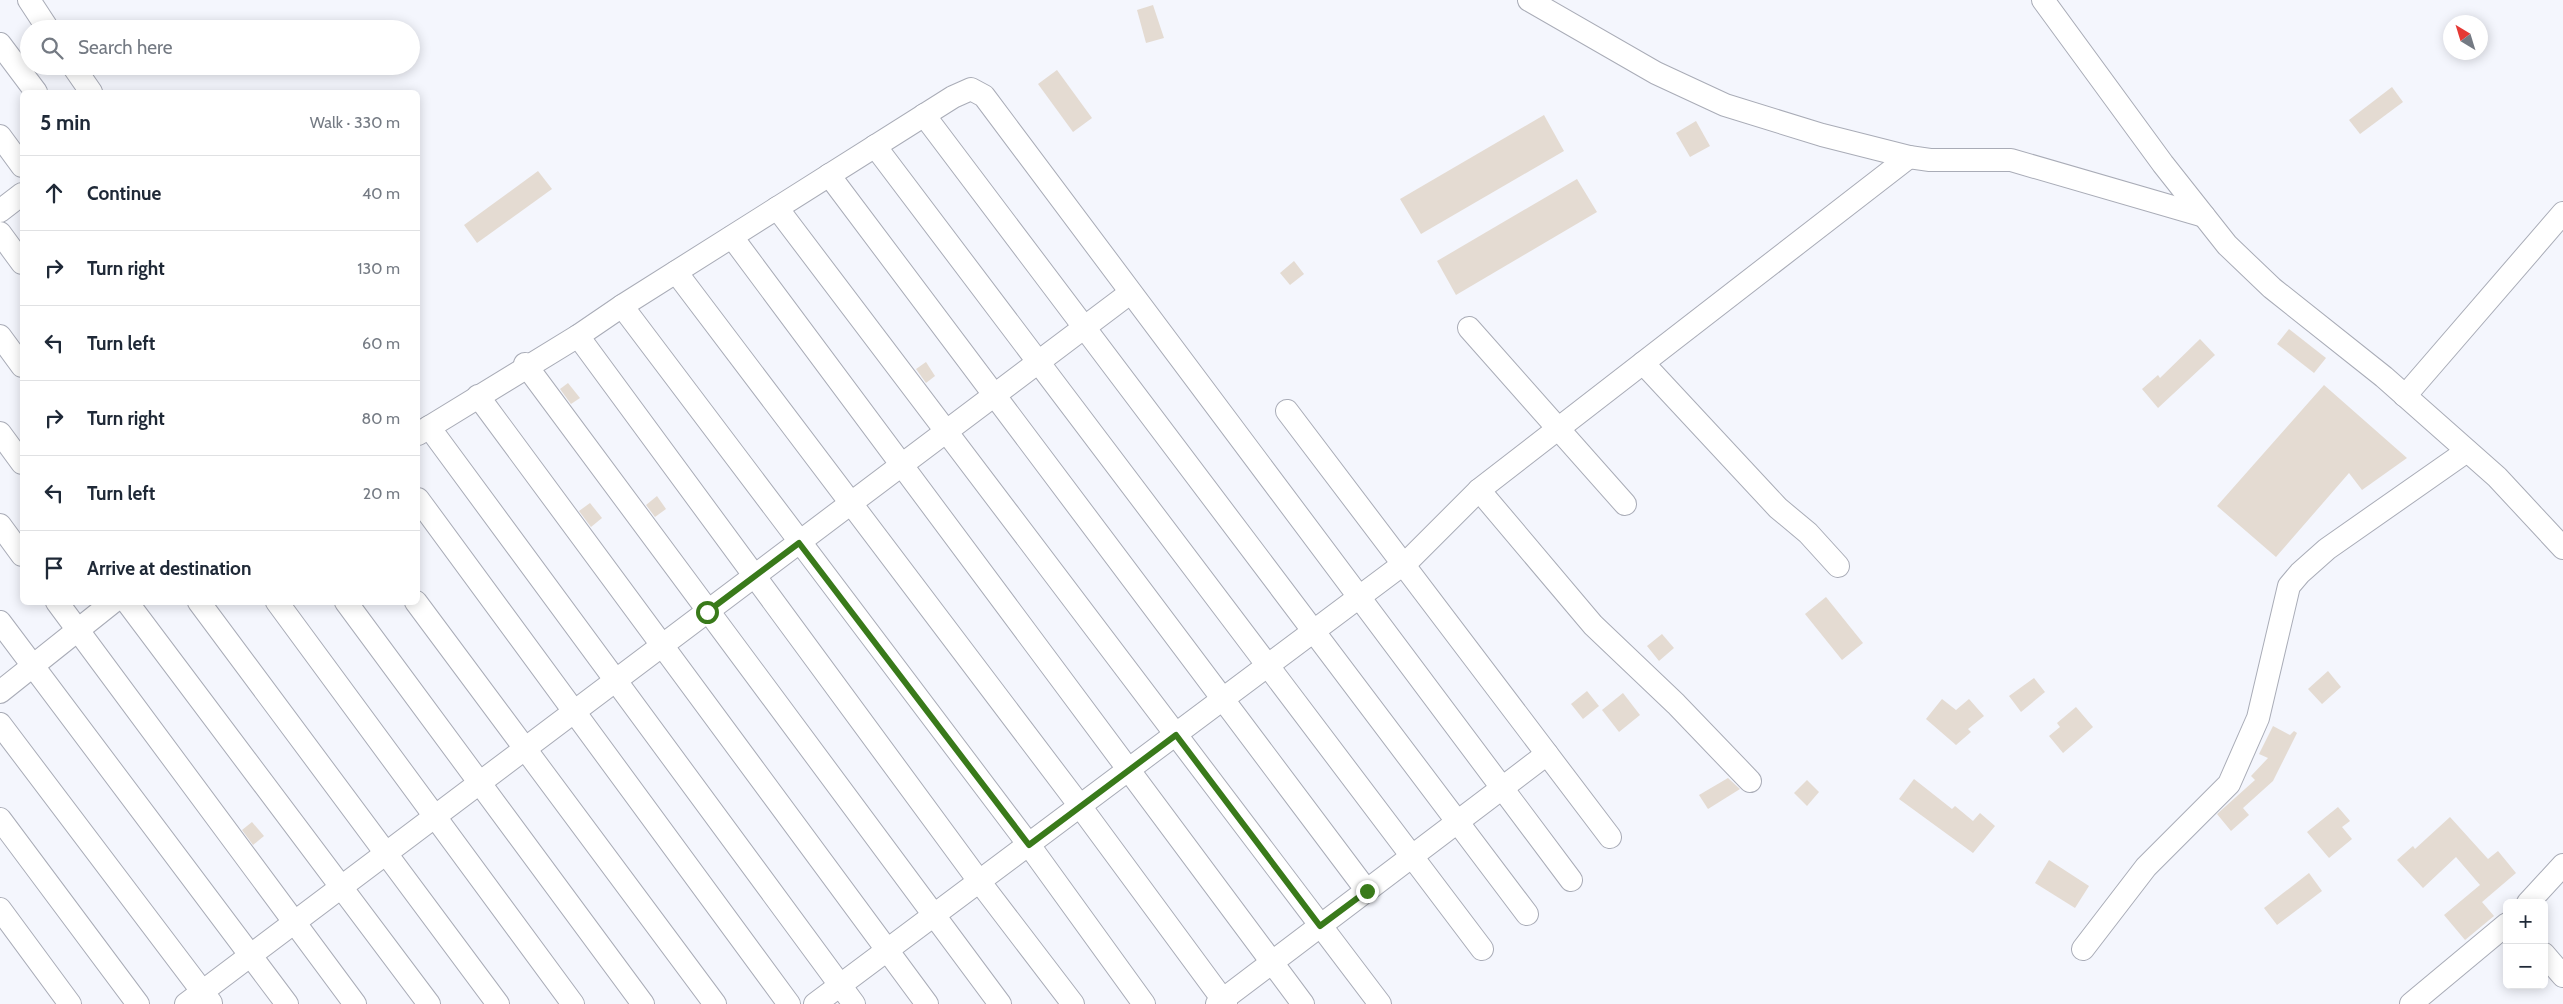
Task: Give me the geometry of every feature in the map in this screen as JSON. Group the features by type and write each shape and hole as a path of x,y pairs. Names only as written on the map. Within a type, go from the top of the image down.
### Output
{"street":[{"path":"29,0 42,20"},
{"path":"1529,0 1656,73 1726,105 1822,135 1909,157 1930,160 2010,160 2204,216"},
{"path":"2043,0 2163,164 2227,245 2272,288 2405,396 2467,451 2496,478 2563,548"},
{"path":"0,44 20,71"},
{"path":"23,75 34,90"},
{"path":"79,75 89,90"},
{"path":"854,1004 614,682 423,431 525,365 578,336 622,306 953,97 971,90 984,96 1130,294 1571,880"},
{"path":"924,116 1527,914"},
{"path":"0,136 20,163"},
{"path":"875,146 1482,950"},
{"path":"815,1004 1404,564 1479,490 1909,157"},
{"path":"829,175 1367,891"},
{"path":"0,212 20,196"},
{"path":"777,208 1380,1004"},
{"path":"2405,396 2563,213"},
{"path":"0,233 20,260"},
{"path":"732,237 1303,1004"},
{"path":"676,272 1080,806 1222,1003 1272,962 1547,754"},
{"path":"0,724 200,1000 294,922 1130,294"},
{"path":"622,306 799,543 1029,845 1144,1004"},
{"path":"1469,328 1625,504"},
{"path":"0,336 20,363"},
{"path":"578,336 979,881 1073,1004"},
{"path":"1643,363 1778,508 1808,533 1838,566"},
{"path":"525,365 1000,1004"},
{"path":"478,396 928,1004"},
{"path":"1287,410 1610,837"},
{"path":"0,433 20,460"},
{"path":"2083,950 2146,867 2229,784 2258,718 2289,586 2300,573 2327,549 2467,451"},
{"path":"1479,490 1593,626 1676,704 1750,781"},
{"path":"420,502 789,1004"},
{"path":"0,525 20,553"},
{"path":"59,605 355,1004"},
{"path":"0,692 109,605"},
{"path":"129,605 429,1004"},
{"path":"200,605 498,1004"},
{"path":"279,605 573,1004"},
{"path":"348,605 643,1004"},
{"path":"418,605 715,1004"},
{"path":"0,622 287,1004"},
{"path":"0,818 138,1004"},
{"path":"2532,899 2563,865"},
{"path":"0,910 70,1004"},
{"path":"2411,1004 2503,927"},
{"path":"2548,959 2563,976"}],"building":[{"path":"1153,5 1164,38 1146,43 1137,10"},
{"path":"1057,70 1092,118 1073,132 1038,84"},
{"path":"2392,87 2403,102 2360,134 2349,120"},
{"path":"1544,115 1564,151 1421,234 1400,199"},
{"path":"1696,121 1710,146 1690,157 1676,133"},
{"path":"538,171 552,189 477,243 464,225"},
{"path":"1577,179 1597,212 1456,295 1437,261"},
{"path":"1294,261 1304,274 1290,285 1280,273"},
{"path":"2289,329 2326,358 2314,373 2277,344"},
{"path":"2200,339 2215,355 2158,408 2142,389 2158,375 2160,378"},
{"path":"926,362 935,376 926,383 916,369"},
{"path":"568,383 580,398 571,404 560,389"},
{"path":"2324,385 2407,458 2362,490 2349,473 2276,557 2217,506"},
{"path":"657,496 666,509 655,517 646,505"},
{"path":"590,503 602,518 591,527 579,511"},
{"path":"1826,597 1863,643 1842,660 1805,614"},
{"path":"1662,634 1674,648 1659,661 1647,646"},
{"path":"2328,671 2341,687 2322,704 2308,689"},
{"path":"2034,678 2045,692 2021,712 2009,696"},
{"path":"1587,691 1599,706 1583,719 1571,704"},
{"path":"1623,693 1640,715 1619,732 1602,710"},
{"path":"1942,699 1956,710 1969,699 1984,716 1968,729 1971,732 1956,745 1926,719"},
{"path":"2076,707 2093,727 2063,753 2049,736 2060,727 2057,723"},
{"path":"2273,726 2290,735 2294,731 2297,733 2273,781 2243,808 2249,815 2231,831 2217,814 2255,780 2251,776 2268,758 2259,754"},
{"path":"1728,778 1740,789 1708,809 1699,795"},
{"path":"1914,779 1952,809 1955,806 1973,821 1980,813 1995,826 1973,853 1899,799"},
{"path":"1807,780 1819,792 1807,806 1794,793"},
{"path":"2338,807 2350,821 2342,827 2352,839 2329,858 2307,832"},
{"path":"2450,817 2488,859 2498,851 2516,873 2482,902 2494,916 2465,940 2444,915 2480,885 2456,857 2423,888 2397,860 2413,846 2415,849"},
{"path":"252,822 264,836 253,845 242,830"},
{"path":"2049,860 2089,886 2075,908 2035,883"},
{"path":"2309,873 2322,891 2277,925 2264,908"}],"route":[{"path":"707,612 799,543 1029,845 1176,735 1320,926 1367,891"}]}
